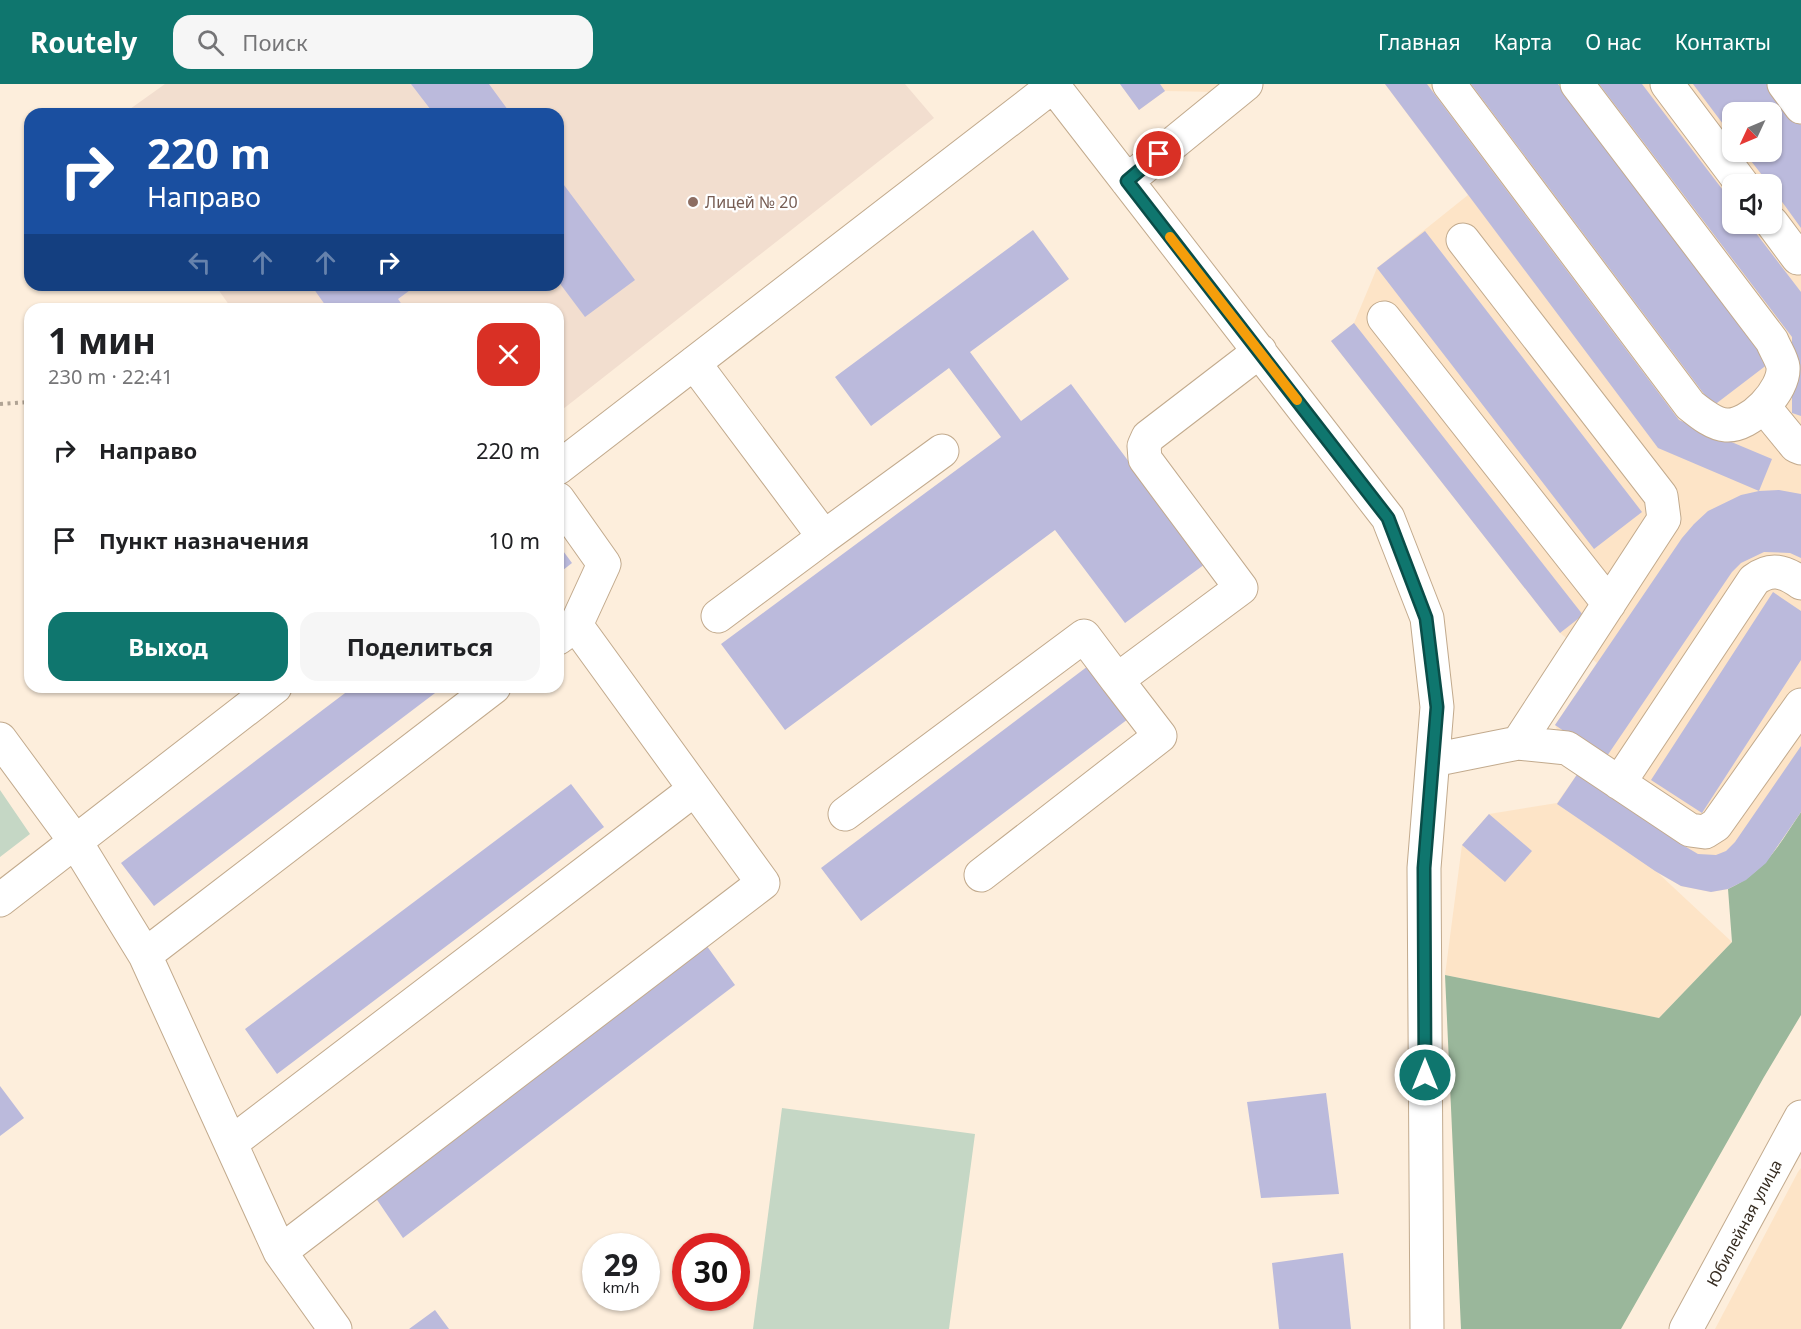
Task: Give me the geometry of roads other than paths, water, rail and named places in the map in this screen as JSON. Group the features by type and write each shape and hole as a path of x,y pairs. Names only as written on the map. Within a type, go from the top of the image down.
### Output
{"street":[{"path":"1127,181 1246,84"},
{"path":"1449,84 1690,405 1704,417 1726,425 1745,420 1764,407 1776,390 1783,367 1772,341 1577,84"},
{"path":"1666,84 1734,174"},
{"path":"1784,84 1801,107"},
{"path":"564,463 1053,85 1388,518 1426,618 1437,707 1424,868 1427,1329"},
{"path":"1780,234 1798,258"},
{"path":"1463,240 1661,496 1664,519 1518,743"},
{"path":"1383,318 1609,604"},
{"path":"1117,680 1241,588 1146,459 1144,446 1149,437 1260,351"},
{"path":"694,363 824,537"},
{"path":"1764,407 1796,446 1801,448"},
{"path":"718,616 942,451"},
{"path":"280,1252 763,883 695,789 567,631 604,564 564,507"},
{"path":"1619,783 1754,580 1763,573 1778,572 1791,576 1801,583"},
{"path":"845,814 1084,636 1160,736 981,875"},
{"path":"0,900 267,693"},
{"path":"145,955 486,693"},
{"path":"1433,760 1518,743 1567,748 1690,830 1705,832 1716,825 1801,705"},
{"path":"0,739 75,841 145,955 280,1252 335,1329"},
{"path":"231,1143 695,789"},
{"name":"Юбилейная улица","path":"1686,1329 1801,1117"}],"place":[{"name":"Лицей № 20","path":"693,202"}]}
